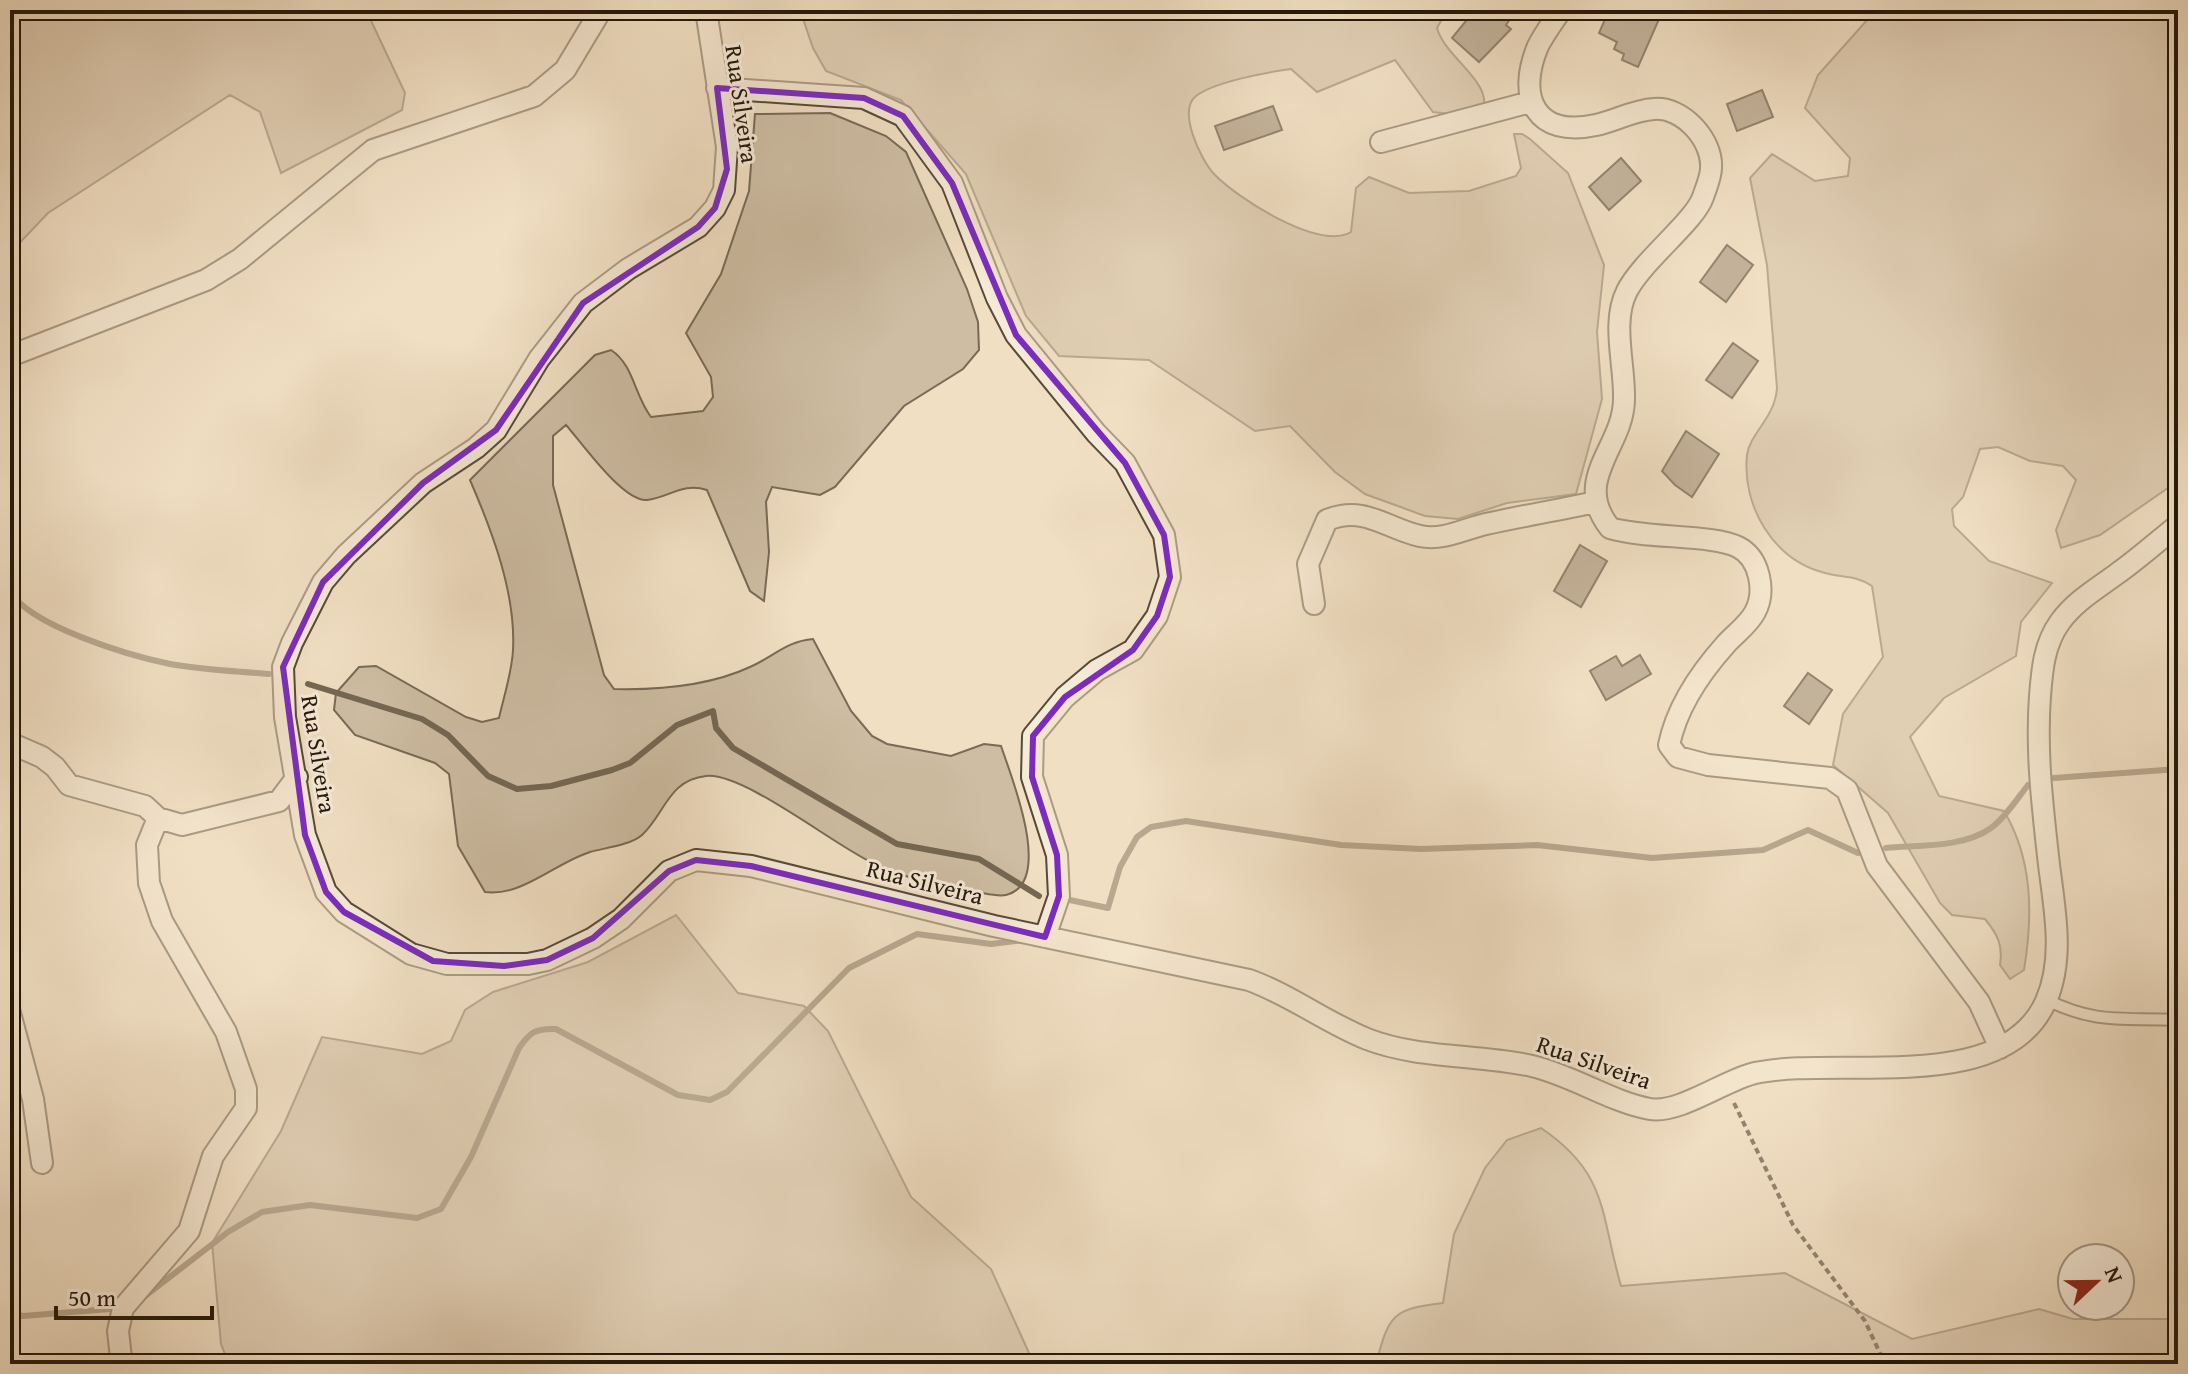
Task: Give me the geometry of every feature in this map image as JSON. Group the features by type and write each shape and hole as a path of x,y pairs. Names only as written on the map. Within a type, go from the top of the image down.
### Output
{"street":[{"path":"10,356 206,280 240,259 373,150 534,96 565,70 601,10"},
{"name":"Rua Silveira","path":"706,10 727,169 724,190 715,208 698,227 628,269 583,303 539,359 496,430 476,448 423,483 346,555 323,582 283,667 285,717 305,835 326,892 344,912 411,954 433,961 504,966 547,960 593,938 621,919 669,871 696,860 751,866 1045,937 1249,980 1279,991 1336,1026 1372,1041 1531,1066 1562,1074 1629,1103 1655,1110 1756,1073 1817,1066 1937,1066 2000,1048 2022,1033 2047,1000 2055,963 2057,929 2039,773 2039,711 2045,655 2052,635 2069,611 2178,525"},
{"path":"1561,10 1538,45 1529,77 1530,102 1542,120 1568,128 1594,126 1656,108 1683,115 1697,128 1712,165 1702,201 1637,272 1624,295 1620,322 1624,401 1620,427 1607,447 1599,469 1595,502 1610,528 1636,536 1724,543 1741,548 1757,570 1762,592 1755,613 1714,658 1685,700 1669,745 1678,757 1708,765 1830,778 1847,790 1877,866 1979,1002 2000,1048"},
{"path":"717,88 864,98 903,116 952,183 997,298 1016,335 1096,433 1125,463 1164,535 1170,577 1157,616 1133,650 1097,670 1065,697 1033,736 1032,777 1057,855 1059,896 1045,937"},
{"path":"1381,142 1530,102"},
{"path":"1314,604 1308,564 1327,520 1341,514 1355,513 1422,537 1445,537 1484,524 1595,502"},
{"path":"10,743 42,757 55,767 69,785 145,806 158,818 182,825 279,801 297,777"},
{"path":"121,1358 118,1331 123,1308 189,1231 213,1156 246,1108 246,1089 226,1032 162,921 149,883 147,845 158,818"},
{"path":"10,1013 36,1114 42,1163"}],"lane":[{"path":"2047,1000 2077,1015 2098,1019 2178,1020"}],"path":[{"path":"1724,1083 1793,1225 1865,1321 1885,1364"}],"highlighted area":[{"path":"717,88 864,98 903,116 952,183 1016,335 1125,463 1164,535 1170,577 1157,616 1133,650 1065,697 1033,736 1032,777 1057,855 1059,896 1045,937 751,866 696,860 669,871 593,938 547,960 504,966 433,961 344,912 326,892 305,835 283,667 323,582 423,483 496,430 583,303 698,227 715,208 727,169"}],"shaded area":[{"path":"10,10 366,10 405,93 402,110 281,173 260,112 230,95 48,213 10,253"},
{"path":"800,10 1447,10 1437,28 1448,48 1479,86 1484,105 1452,114 1433,112 1395,60 1317,92 1291,69 1228,82 1196,96 1191,103 1190,124 1209,167 1225,184 1279,219 1319,234 1337,236 1351,232 1356,188 1369,177 1409,193 1469,191 1516,176 1521,168 1514,134 1530,139 1568,173 1604,265 1597,332 1602,399 1576,494 1507,503 1458,519 1425,516 1365,494 1335,472 1290,426 1255,431 1149,360 1059,356 1026,316 966,174 901,100 826,71 813,48"},
{"path":"1876,10 2178,10 2178,481 2100,535 2061,548 2056,530 2076,480 2063,466 2030,461 1998,447 1980,449 1963,497 1952,509 1954,526 1989,561 2052,583 2021,622 2016,656 1944,698 1910,737 1939,796 2004,811 2014,830 2025,868 2029,929 2024,970 2010,979 2000,965 1998,940 1985,919 1952,915 1940,903 1888,813 1833,765 1843,714 1883,657 1872,586 1860,580 1825,573 1790,556 1776,543 1756,511 1747,474 1749,447 1772,408 1777,388 1767,265 1750,178 1772,154 1815,181 1848,176 1850,158 1805,108 1818,75"},
{"path":"830,113 886,136 906,152 967,289 978,322 979,350 963,369 904,406 835,487 820,495 772,487 766,502 769,552 764,601 750,591 707,490 691,488 647,500 637,498 615,482 566,425 553,436 553,485 604,675 614,689 648,689 718,679 750,667 795,643 813,639 851,711 872,736 887,744 951,756 984,744 1001,746 1026,827 1029,850 1027,871 1020,886 1006,895 991,895 909,877 855,853 742,785 706,776 693,779 675,791 650,827 637,838 577,857 512,889 485,892 458,846 449,774 435,763 355,735 334,710 336,693 359,667 376,666 466,717 482,722 499,718 512,658 511,607 494,541 470,480 595,355 611,350 625,364 651,417 703,411 713,397 711,377 686,333 721,274 749,191 755,114"},
{"path":"676,915 738,993 804,1006 828,1031 911,1197 991,1269 1034,1364 229,1364 221,1344 212,1243 281,1131 322,1037 422,1054 451,1041 465,1010 493,992 588,962"},
{"path":"1541,1128 1579,1162 1599,1197 1621,1286 1785,1273 1912,1339 2039,1309 2056,1314 2056,1322 2173,1319 2178,1323 2178,1364 1376,1364 1385,1334 1396,1317 1413,1308 1443,1303 1454,1234 1485,1168 1507,1140"}],"building":[{"path":"1475,10 1516,10 1506,25 1511,29 1479,62 1452,38"},
{"path":"1609,10 1663,10 1638,67 1622,60 1624,54 1614,49 1617,42 1599,33"},
{"path":"1762,90 1773,117 1737,131 1727,104"},
{"path":"1273,106 1282,130 1224,150 1215,126"},
{"path":"1621,158 1641,181 1609,210 1589,187"},
{"path":"1727,245 1753,265 1726,302 1700,282"},
{"path":"1733,343 1758,361 1732,398 1706,380"},
{"path":"1686,431 1719,454 1692,497 1662,471"},
{"path":"1580,545 1607,561 1581,607 1554,591"},
{"path":"1640,655 1651,674 1606,700 1590,671 1616,656 1622,666"},
{"path":"1808,673 1832,690 1809,724 1784,706"}],"waterway":[{"path":"10,591 38,616 107,647 170,664 269,674"},
{"path":"308,684 422,719 448,735 488,776 517,789 551,786 630,763 677,725 713,711 716,728 733,748 897,844 979,859 1039,896"},
{"path":"2054,778 2178,769"},
{"path":"1886,848 1954,842 1980,834 2001,819 2028,785"},
{"path":"1065,899 1108,908 1120,867 1137,837 1151,827 1186,821 1341,845 1421,849 1537,845 1652,858 1763,850 1808,830 1858,853"},
{"path":"140,1300 228,1232 262,1212 310,1205 417,1218 441,1209 471,1157 519,1048 538,1030 556,1029 678,1095 710,1100 727,1092 849,968 917,934 991,944 1024,940"},
{"path":"10,1313 23,1316 110,1309"}]}
